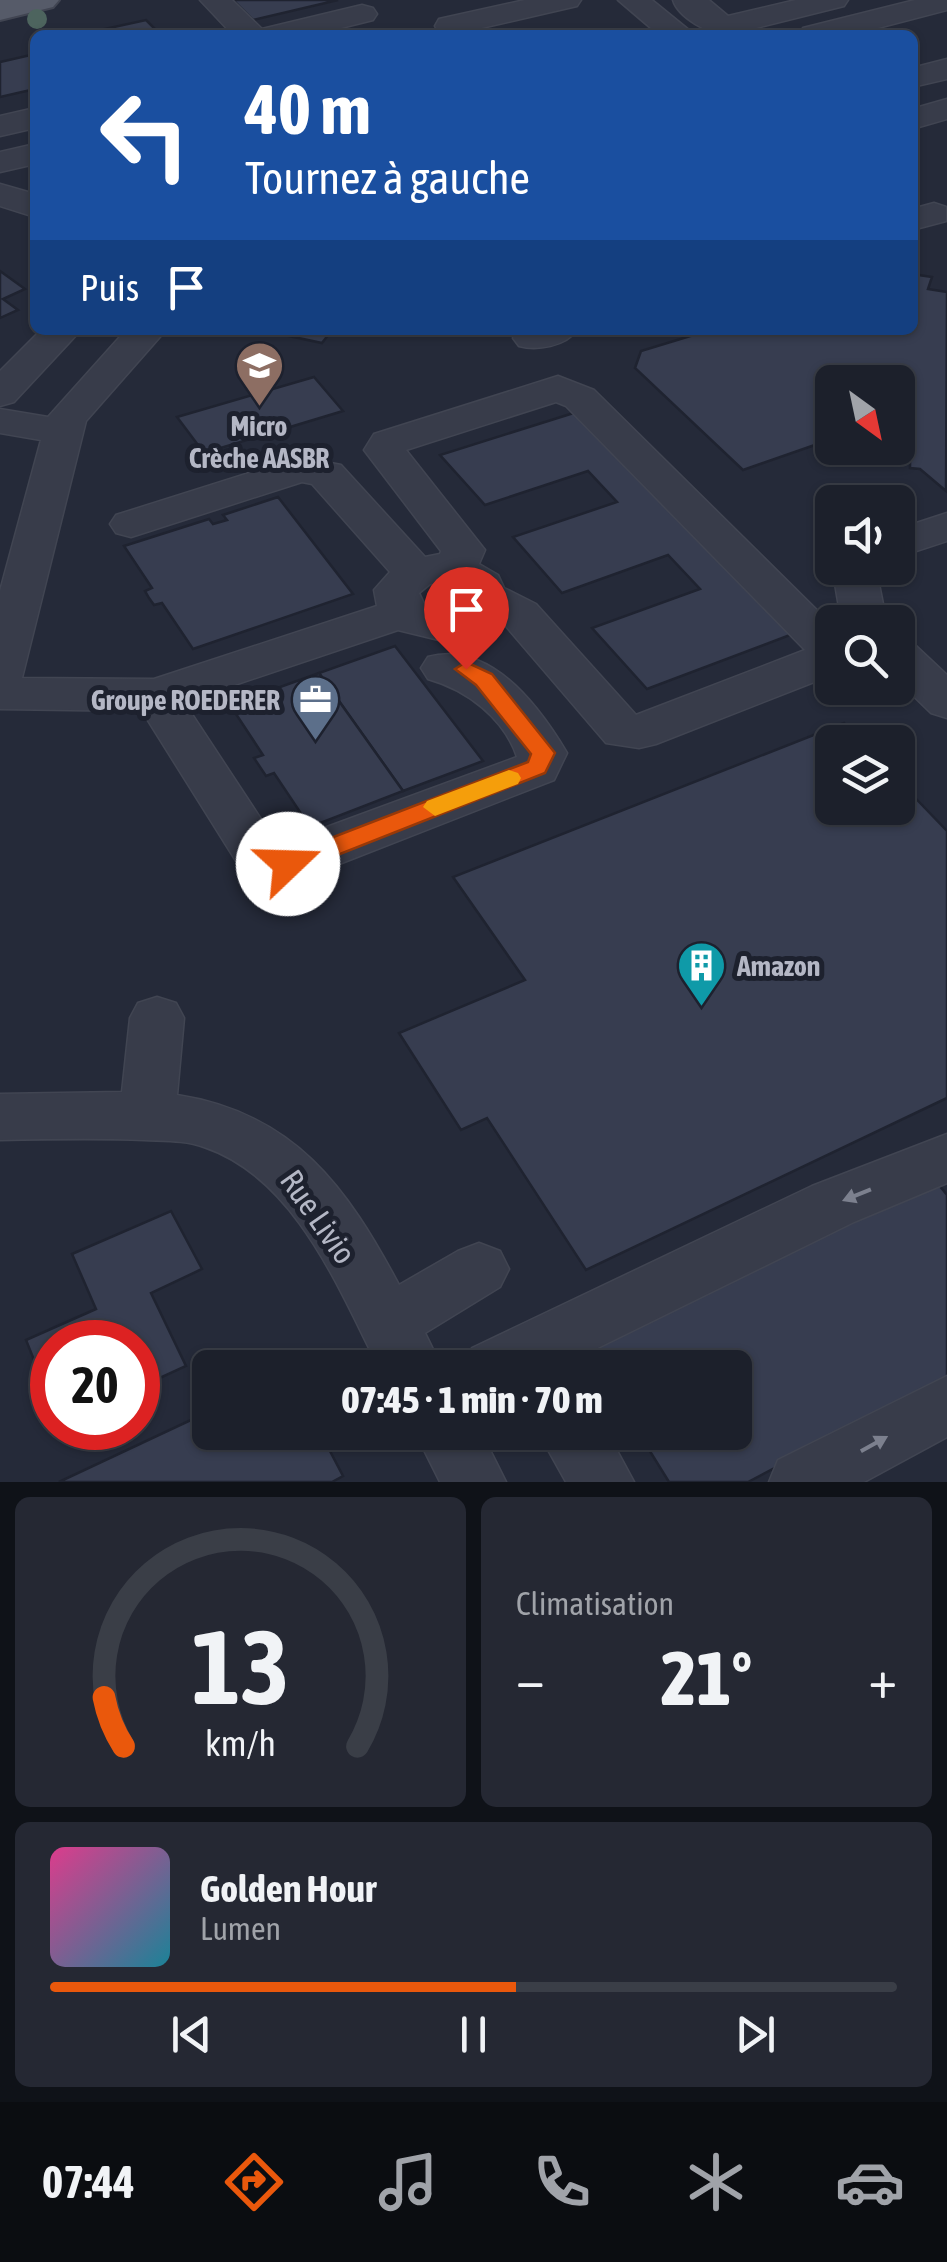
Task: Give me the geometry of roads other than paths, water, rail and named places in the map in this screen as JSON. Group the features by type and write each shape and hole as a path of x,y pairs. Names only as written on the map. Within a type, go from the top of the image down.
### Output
{"main road":[{"path":"0,9 41,0"}],"street":[{"path":"216,0 246,30"},
{"path":"447,23 566,0"},
{"path":"632,0 672,30"},
{"path":"688,1 723,27 833,0"},
{"path":"832,30 930,3"},
{"path":"295,30 362,14"},
{"path":"918,39 947,32"},
{"path":"918,76 947,69"},
{"path":"918,117 947,110"},
{"path":"0,126 30,119"},
{"path":"0,162 30,155"},
{"path":"0,194 30,204"},
{"path":"0,394 57,335"},
{"path":"0,676 62,431 80,402 142,335"},
{"path":"0,693 156,695 440,588 463,550 384,450 388,442 558,388 580,398 829,648 826,658 814,666 640,732 623,731 520,614 440,588 326,474 300,469 131,524"},
{"path":"0,421 62,431"},
{"path":"915,538 947,526"},
{"path":"156,695 264,864 288,864 537,768 543,753 484,679 466,669 444,668"},
{"path":"915,671 947,702"},
{"path":"147,1118 157,1018"},
{"name":"Rue Livio","path":"0,1117 147,1118 218,1126 255,1144 305,1187 328,1220 398,1346"},
{"path":"543,1350 833,1204 947,1158"},
{"path":"398,1346 479,1269"},
{"path":"801,1482 947,1404"},
{"path":"457,1450 474,1482"},
{"path":"582,1450 602,1482"}],"place":[{"name":"Micro Crèche AASBR","path":"259,408"},
{"name":"Groupe ROEDERER","path":"315,742"},
{"name":"Amazon","path":"702,1008"}]}
